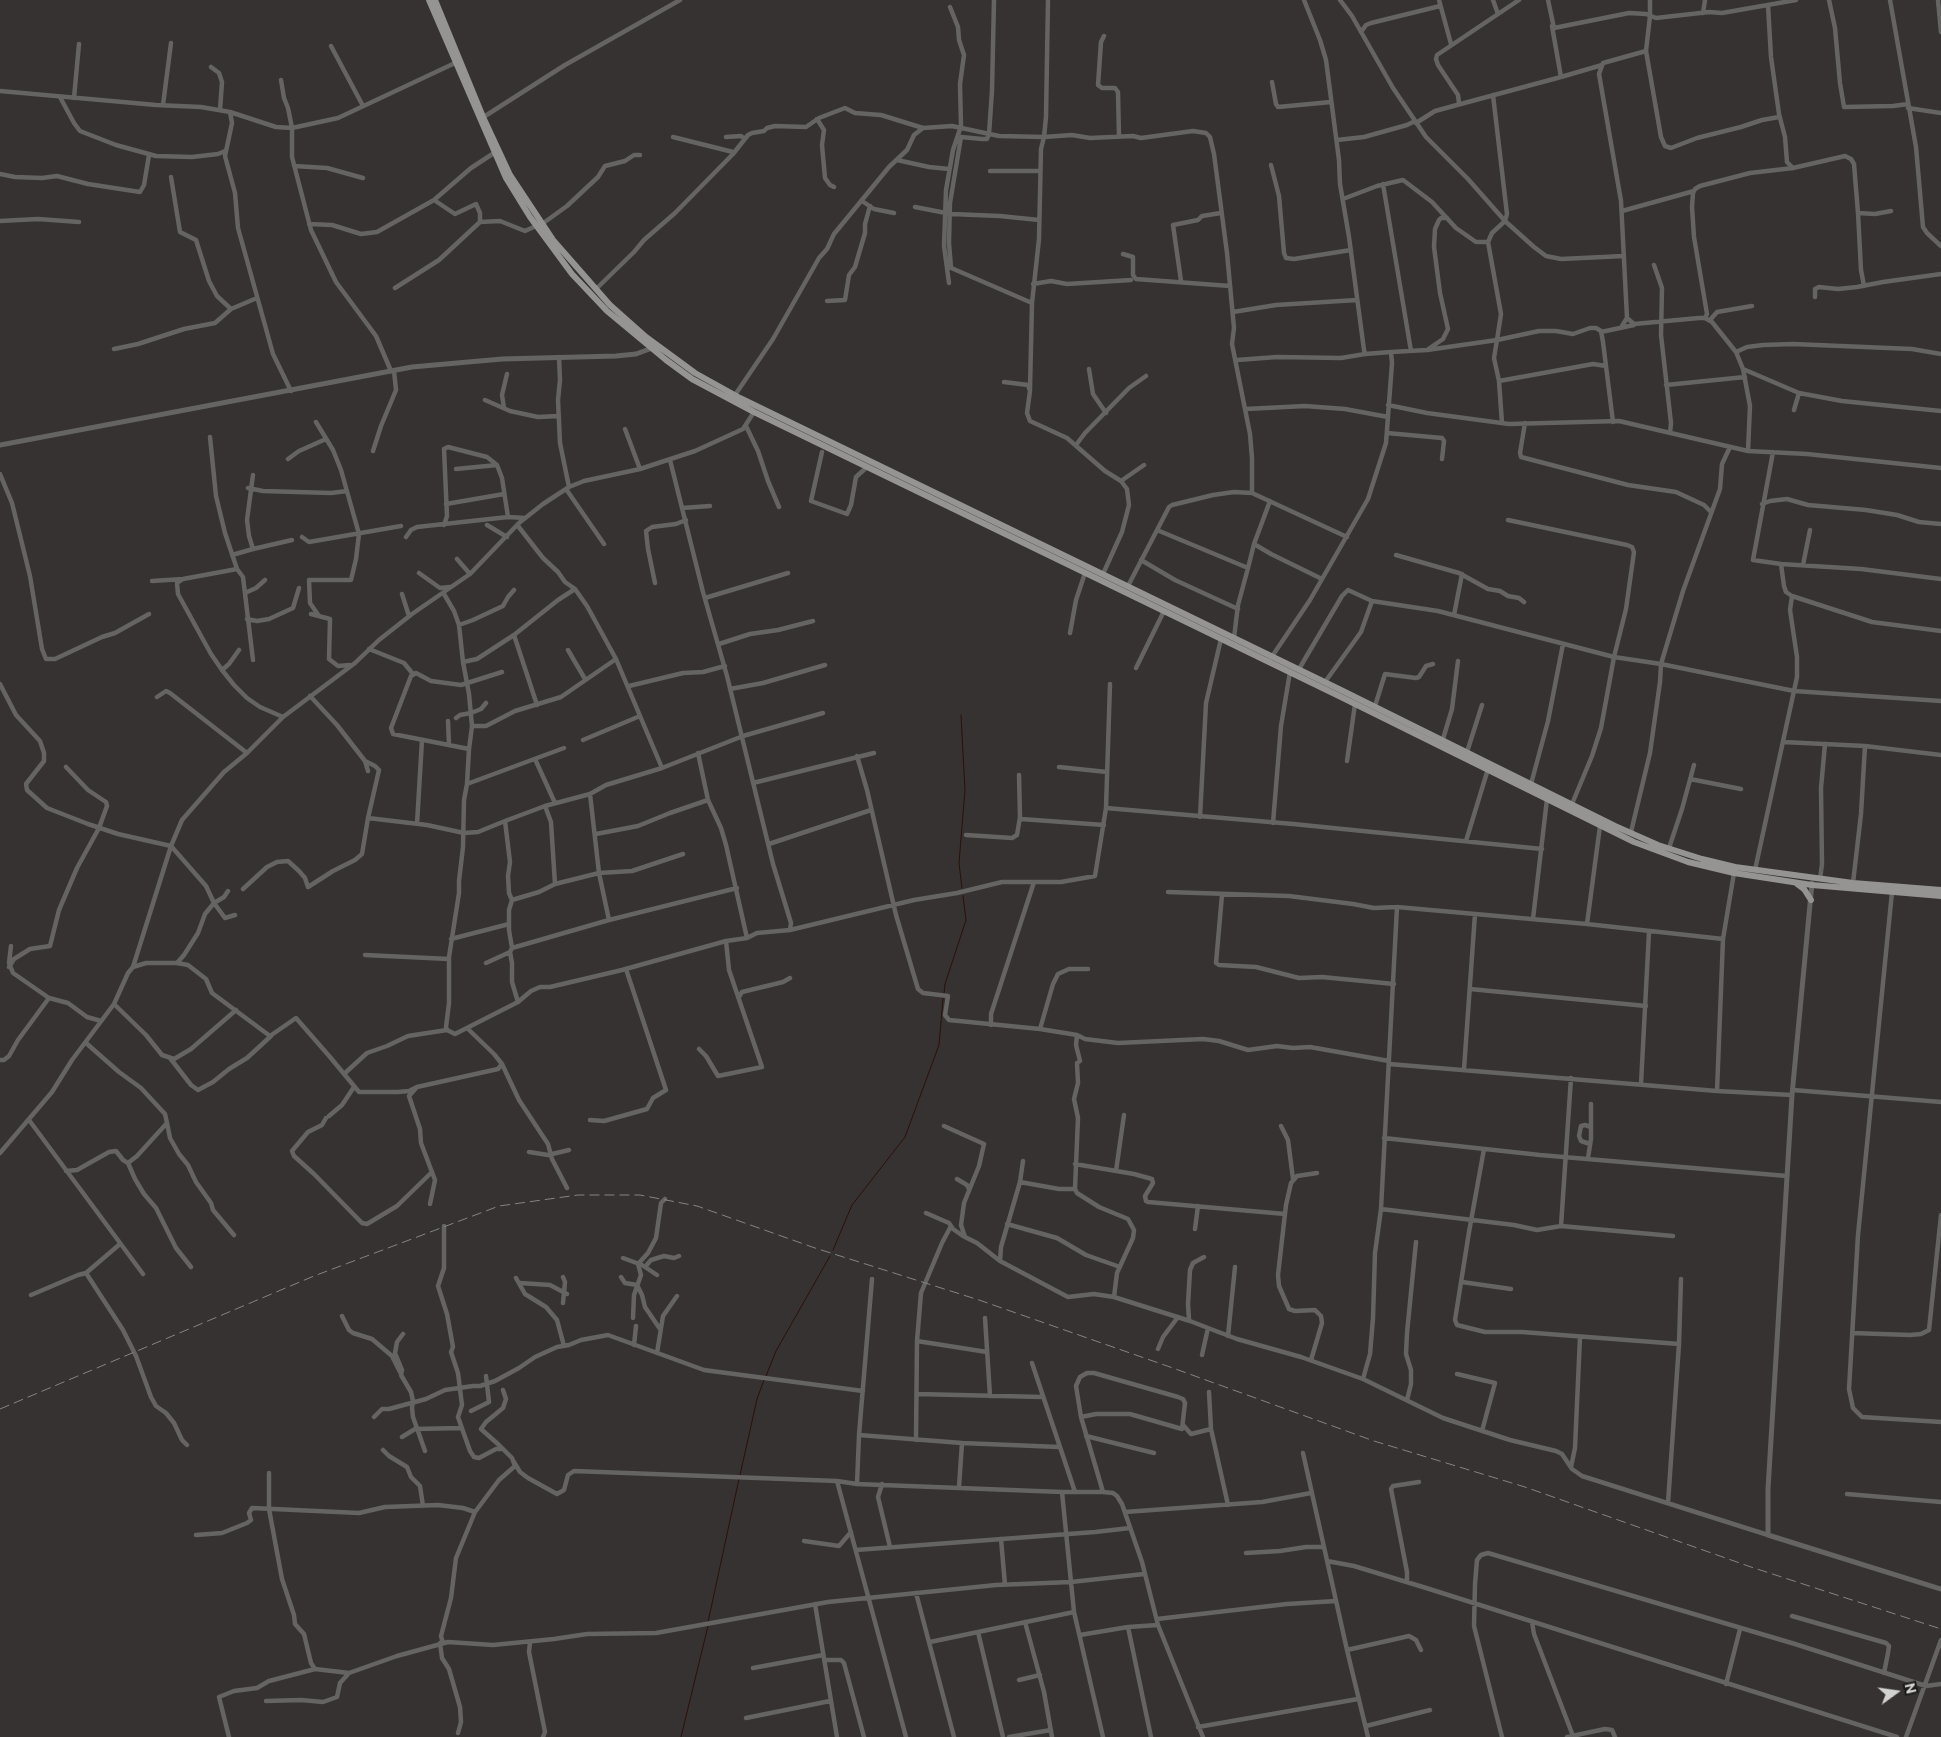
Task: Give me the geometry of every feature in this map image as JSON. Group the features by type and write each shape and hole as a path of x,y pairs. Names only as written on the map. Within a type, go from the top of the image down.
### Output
{"main road":[{"path":"429,0 455,63 481,118 510,175 539,225 610,305 655,348 695,373 735,395 1234,638 1290,672 1634,842 1688,862 1734,874 1795,882 1815,880 1941,890"},
{"path":"435,0 494,153 506,178 572,274 607,310 692,378 754,412 1221,639 1299,669 1572,804 1669,848 1702,859 1755,870 1892,892 1941,896"},
{"path":"1795,882 1804,889 1811,900"}],"street":[{"path":"481,118 565,65 680,0"},
{"path":"949,283 944,246 956,157 961,137 987,139 989,134 994,0"},
{"path":"1048,0 1048,60 1044,137 1041,149 1039,239 1032,303 1030,388 1027,410 1030,421 1058,433 1076,445 1105,471 1120,481 1127,490 1129,505 1122,532 1103,574"},
{"path":"1304,0 1326,60 1365,354"},
{"path":"1340,0 1362,32 1393,88 1426,137 1505,221 1546,256 1561,259 1624,256"},
{"path":"1439,0 1451,44"},
{"path":"1494,0 1498,14"},
{"path":"1457,105 1459,101 1458,95 1442,72 1436,59 1437,54 1519,0"},
{"path":"1548,0 1561,77"},
{"path":"1650,0 1646,51 1660,137 1665,146 1669,148 1697,138 1779,117"},
{"path":"1704,12 1705,0"},
{"path":"1552,26 1554,28 1629,13 1656,18 1704,12 1722,12 1796,0"},
{"path":"1829,0 1835,28 1844,106 1846,108 1856,106 1908,106 1941,113"},
{"path":"1890,0 1916,147 1923,227 1941,246"},
{"path":"1938,0 1941,32"},
{"path":"1768,5 1771,57 1779,117 1785,137 1787,162 1793,168"},
{"path":"1362,32 1366,25 1371,23 1440,6"},
{"path":"950,7 958,27 964,55 960,84 960,127 949,169 948,214 951,268"},
{"path":"1104,36 1101,42 1098,85 1102,88 1115,88 1118,92 1118,137"},
{"path":"163,105 171,43"},
{"path":"74,98 79,44"},
{"path":"330,46 363,106"},
{"path":"1337,140 1364,137 1407,125 1435,111 1561,77 1646,51"},
{"path":"0,91 201,107 230,112 276,126 292,128 338,118 455,63"},
{"path":"1602,65 1599,70 1600,81 1622,211 1627,318 1622,326"},
{"path":"211,67 219,73 222,82 220,110"},
{"path":"281,80 292,128 294,166 309,224 336,282 376,336 392,371 396,390 373,451"},
{"path":"1272,82 1278,107 1331,102"},
{"path":"1493,95 1507,214 1505,221 1492,233 1488,242 1501,314 1494,358 1499,381 1502,423"},
{"path":"60,97 76,127 83,133 149,155 182,157 218,154 225,151"},
{"path":"596,289 734,154 752,133 764,131 775,126 806,126 844,108 855,113 881,115 923,128 952,126 999,136 1044,137 1072,135 1090,138 1159,136 1193,131 1203,132 1209,135 1214,154 1233,312 1232,344 1246,409 1252,458 1252,493"},
{"path":"230,112 232,123 225,157 235,193 238,228 274,354 291,391"},
{"path":"232,123 241,116"},
{"path":"818,119 824,130 822,144 825,178 834,187"},
{"path":"735,395 773,339 819,258 853,210 907,150 914,135 923,128"},
{"path":"726,137 741,136 745,139"},
{"path":"673,137 733,152 734,154"},
{"path":"309,224 332,225 361,234 377,232 434,200 471,168 494,153"},
{"path":"218,154 225,157"},
{"path":"0,174 15,177 42,178 56,176 88,184 140,192 144,185 149,155"},
{"path":"395,288 439,260 480,222 500,221 525,232 567,206 598,177 605,166 624,161 634,155 640,155"},
{"path":"1622,211 1694,191 1698,187 1712,182 1750,173 1793,168 1846,156 1854,164 1860,262 1864,286"},
{"path":"897,160 949,169"},
{"path":"1777,169 1787,162"},
{"path":"1272,165 1279,196 1286,258 1294,259 1351,250"},
{"path":"294,166 328,168 363,178"},
{"path":"990,171 1040,171"},
{"path":"171,176 180,232 196,240 208,282 217,296 231,308"},
{"path":"1343,199 1383,184 1403,180 1432,202 1446,218 1474,240 1488,242"},
{"path":"1383,184 1411,351"},
{"path":"1694,191 1692,217 1707,319 1736,352 1743,369 1750,406 1748,451"},
{"path":"434,200 455,214 476,204 480,214 480,222"},
{"path":"862,201 870,206 894,213"},
{"path":"827,301 845,300 849,275 865,234 870,206"},
{"path":"915,207 948,214 1039,220"},
{"path":"1858,213 1875,214 1891,211"},
{"path":"1180,282 1173,225 1198,220 1202,216 1221,213"},
{"path":"1500,215 1500,226"},
{"path":"1427,350 1445,337 1448,329 1434,257 1435,229 1440,218 1446,218"},
{"path":"0,221 38,219 79,222"},
{"path":"1123,254 1133,258 1133,275 1136,279 1230,286"},
{"path":"946,265 1032,303"},
{"path":"1654,265 1662,288 1660,322 1671,423 1670,433"},
{"path":"1815,297 1815,289 1819,287 1838,289 1941,274"},
{"path":"1034,284 1051,281 1067,284 1131,280"},
{"path":"114,348 138,344 184,329 215,323 231,308 258,298"},
{"path":"1233,312 1282,304 1357,300"},
{"path":"1236,360 1277,357 1341,358 1365,354 1427,350 1497,340 1539,331 1573,334 1594,328 1602,332 1634,324 1688,318 1707,319 1717,312 1752,306"},
{"path":"1627,318 1634,324"},
{"path":"1602,332 1612,422"},
{"path":"1736,352 1763,345 1793,344 1912,349 1941,354"},
{"path":"0,445 392,371 469,361 626,355 655,348"},
{"path":"1270,659 1310,600 1368,499 1385,452 1392,352"},
{"path":"559,357 560,443 567,488 604,544"},
{"path":"1499,381 1593,364 1606,366"},
{"path":"1089,369 1093,394 1106,413"},
{"path":"1743,369 1799,394 1869,404 1941,411"},
{"path":"504,408 502,395 507,374"},
{"path":"1076,445 1085,433 1129,388 1146,376"},
{"path":"1666,385 1745,377"},
{"path":"1004,382 1026,384 1030,388"},
{"path":"1794,410 1799,394"},
{"path":"484,400 504,408 538,417 559,416"},
{"path":"1388,405 1427,413 1502,423 1620,422 1748,451 1807,454 1941,468"},
{"path":"1246,409 1305,406 1345,409 1388,417"},
{"path":"0,1153 52,1092 72,1060 114,1004 128,973 133,967 171,846 182,820 224,772 247,753 283,717 351,665 410,616 470,574 543,504 567,488 584,481 640,469 695,451 743,429 754,412"},
{"path":"316,422 341,470 359,534 351,580 309,580 310,603 319,616"},
{"path":"1525,423 1520,453 1521,458 1628,484 1676,492 1704,505 1711,512"},
{"path":"746,426 758,451 779,507"},
{"path":"625,429 640,469"},
{"path":"1387,433 1442,438 1444,440 1442,459"},
{"path":"210,437 216,496 225,534 237,569 243,577 253,660"},
{"path":"288,459 299,451 326,439"},
{"path":"1631,832 1650,753 1661,664 1683,591 1720,488 1722,464 1730,447"},
{"path":"444,525 447,516 445,448 487,457 497,465 508,517"},
{"path":"822,452 811,501 847,514 851,504 856,477 867,467"},
{"path":"1773,452 1752,559 1781,564 1861,569 1941,579"},
{"path":"670,460 743,736 780,891 791,923 790,930"},
{"path":"456,469 497,465"},
{"path":"1120,481 1144,465"},
{"path":"0,474 12,503 30,576 42,649 46,659 55,659 114,633 149,614"},
{"path":"253,475 247,520 253,549"},
{"path":"250,488 263,491 318,493 347,490"},
{"path":"1128,586 1168,507 1172,504 1234,492 1252,493 1346,537"},
{"path":"446,504 504,494"},
{"path":"1764,496 1770,501"},
{"path":"1762,504 1786,499 1808,505 1866,510 1897,515 1919,522 1941,524"},
{"path":"1234,638 1238,609 1254,544 1270,501"},
{"path":"1704,505 1715,503"},
{"path":"682,508 710,506"},
{"path":"406,537 411,530 417,527 508,517 526,519"},
{"path":"655,583 646,531 652,527 676,524 686,520"},
{"path":"1508,520 1632,547 1634,552 1626,609 1614,657 1601,728 1592,756 1572,804"},
{"path":"487,525 507,537"},
{"path":"302,537 309,542 401,526"},
{"path":"518,526 543,558 558,572 565,582 575,589 587,606 629,686 662,768"},
{"path":"1157,530 1248,568"},
{"path":"1803,565 1810,530"},
{"path":"232,555 292,540"},
{"path":"1254,544 1322,579"},
{"path":"1396,555 1462,574 1488,588 1519,598 1524,602"},
{"path":"457,559 470,574"},
{"path":"1141,560 1175,580 1238,609"},
{"path":"1781,564 1786,592 1792,596 1872,622 1941,631"},
{"path":"152,581 183,579 237,569"},
{"path":"419,573 440,588 452,587"},
{"path":"1070,633 1076,600 1085,573"},
{"path":"705,598 788,574"},
{"path":"1454,615 1462,574"},
{"path":"183,579 177,584 178,594 211,654 222,670 247,698 260,707 283,717"},
{"path":"245,593 256,588 265,580"},
{"path":"248,619 257,621 268,619 293,608 299,588"},
{"path":"463,662 477,659 514,635 575,589"},
{"path":"458,625 504,606 514,590"},
{"path":"1299,669 1346,591 1350,590 1372,601 1425,608 1614,657 1661,664 1794,691 1941,701"},
{"path":"402,594 410,616"},
{"path":"444,594 454,610 458,625 468,684 472,726 464,800 464,833 459,894 451,939 447,1030"},
{"path":"1755,870 1797,677 1797,657 1790,610 1792,596"},
{"path":"1325,682 1361,632 1372,601"},
{"path":"1136,668 1164,611"},
{"path":"311,614 330,619 329,659 338,666 351,665"},
{"path":"718,644 750,634 778,630 813,621"},
{"path":"514,635 537,705"},
{"path":"1200,817 1206,703 1221,639"},
{"path":"1531,784 1548,721 1563,644"},
{"path":"369,649 404,663 413,674 431,680 468,684 502,672"},
{"path":"222,670 239,650"},
{"path":"568,650 585,679"},
{"path":"472,726 486,726 515,711 561,697 616,659"},
{"path":"1443,739 1452,709 1458,661"},
{"path":"1375,706 1385,674 1416,678 1419,677 1426,666 1433,664"},
{"path":"730,689 763,684 825,665"},
{"path":"629,686 683,673 704,672 724,666"},
{"path":"1273,823 1281,726 1290,672"},
{"path":"413,674 391,730 392,734 469,749"},
{"path":"0,684 16,715 40,741 44,753 44,761 26,784 27,790 47,808 98,828 171,846 206,886 214,903 225,918 235,916"},
{"path":"344,1074 367,1053 408,1036 447,1030 455,1034 518,1002 531,991 540,987 550,987 626,969 726,941 747,938 757,933 790,930 930,896 957,893 1002,882 1061,882 1095,876 1106,808 1110,684"},
{"path":"157,696 166,691 170,693 247,753"},
{"path":"310,696 337,725 365,761 368,771"},
{"path":"456,718 481,709 486,703"},
{"path":"1347,761 1355,704"},
{"path":"1467,752 1482,705"},
{"path":"368,818 417,824 464,833 478,832 545,806 590,794 606,785 662,768 743,736 823,713"},
{"path":"583,740 640,716"},
{"path":"448,721 450,745"},
{"path":"417,824 422,740"},
{"path":"1782,742 1865,746 1941,755"},
{"path":"1768,1535 1768,1489 1793,1092 1811,900 1815,880 1822,864 1821,795 1825,744"},
{"path":"1853,883 1861,814 1865,746"},
{"path":"467,784 564,748"},
{"path":"698,753 708,800 721,828 737,888 747,938"},
{"path":"753,783 874,753"},
{"path":"857,756 894,905 918,989 923,993 948,996 946,1018 949,1020 1040,1029 1118,1044 1203,1039 1219,1041 1248,1050 1277,1046 1293,1048 1310,1047 1389,1063 1717,1091 1793,1092 1941,1102"},
{"path":"536,759 555,803"},
{"path":"243,889 266,867 277,862 288,861 305,878 308,887 362,854 379,770 365,761"},
{"path":"1669,848 1694,765"},
{"path":"9,967 14,959 30,949 50,946 59,910 77,868 98,828 107,803 88,790 66,767"},
{"path":"1059,768 1107,772"},
{"path":"1466,841 1488,769"},
{"path":"966,835 1012,838 1017,835 1020,817 1019,775"},
{"path":"1690,778 1740,789"},
{"path":"590,794 599,874 609,920"},
{"path":"1534,919 1547,799"},
{"path":"596,834 638,826 708,800"},
{"path":"545,806 551,822 555,884"},
{"path":"1106,808 1542,849"},
{"path":"769,844 871,810"},
{"path":"1020,817 1021,819 1104,825"},
{"path":"505,821 510,862 508,876 509,893 512,900 509,910 512,982 518,1002"},
{"path":"1588,924 1600,826"},
{"path":"512,900 539,892 555,884 599,874 632,871 683,854"},
{"path":"1717,1091 1723,939 1734,874"},
{"path":"991,1025 991,1014 1034,882"},
{"path":"486,964 511,950 609,920 737,888"},
{"path":"177,963 198,933 206,914 214,903 224,897 228,891"},
{"path":"1168,892 1289,896 1374,908 1397,907 1534,919 1723,939"},
{"path":"1892,892 1858,1235 1849,1389 1852,1404 1856,1412 1862,1417 1941,1422"},
{"path":"1222,895 1216,963 1219,965 1256,967 1299,978 1322,977 1394,984"},
{"path":"1363,1379 1369,1362 1371,1346 1375,1253 1381,1209 1397,907"},
{"path":"1464,1069 1475,914"},
{"path":"451,939 509,924"},
{"path":"1641,1084 1650,932"},
{"path":"699,1049 706,1056 718,1076 762,1067 727,960 726,941"},
{"path":"12,946 9,967 13,973 49,998 68,1003 87,1017 101,1021"},
{"path":"365,955 450,959"},
{"path":"133,967 146,963 188,965 206,979 212,993 271,1036"},
{"path":"590,1120 604,1121 647,1109 653,1098 666,1090 626,969"},
{"path":"1040,1029 1053,984 1058,974 1069,969 1088,969"},
{"path":"739,998 742,992 783,982 790,978"},
{"path":"1470,989 1646,1006"},
{"path":"0,1060 4,1060 9,1056 18,1040 49,998"},
{"path":"114,1004 146,1035 162,1055 174,1059 179,1057 236,1010"},
{"path":"169,1058 191,1085 198,1090 247,1058 271,1036 296,1018 359,1092 368,1094 409,1091 417,1087 498,1069 502,1064"},
{"path":"467,1028 502,1064 519,1100 548,1144 567,1188"},
{"path":"1077,1036 1076,1045 1080,1061 1077,1063 1078,1083 1074,1099 1078,1118 1075,1189 1077,1193 1099,1207 1130,1221 1134,1230 1114,1287 1114,1297"},
{"path":"86,1043 158,1104 165,1114 170,1138 179,1154 188,1164 196,1182 213,1210 234,1234"},
{"path":"1561,1226 1571,1078"},
{"path":"354,1087 342,1105 327,1117 322,1124 308,1132 292,1151 294,1156 362,1223 367,1224 397,1206 432,1172"},
{"path":"417,1087 409,1096 420,1130 420,1143 435,1180 430,1204"},
{"path":"1588,1158 1591,1104"},
{"path":"1116,1171 1124,1115"},
{"path":"29,1120 143,1274"},
{"path":"128,1163 167,1124"},
{"path":"944,1126 984,1144 979,1166 969,1189 960,1221 965,1237"},
{"path":"1281,1126 1288,1140 1293,1179 1285,1214 1278,1280 1289,1309 1295,1311 1315,1310 1321,1316 1322,1324 1311,1360"},
{"path":"1590,1144 1581,1141 1579,1136 1581,1126 1591,1127"},
{"path":"1384,1138 1484,1149 1787,1176"},
{"path":"1484,1149 1456,1320 1458,1326 1485,1332 1679,1344"},
{"path":"529,1152 551,1154 569,1150"},
{"path":"66,1171 77,1170 109,1152 116,1151 128,1163 144,1194 156,1208 176,1248 191,1267"},
{"path":"1000,1260 1000,1247 1020,1182 1023,1161"},
{"path":"1075,1164 1152,1179 1153,1184 1145,1196 1148,1202 1285,1214"},
{"path":"1293,1179 1297,1176 1317,1173"},
{"path":"957,1179 967,1185 969,1189"},
{"path":"1020,1182 1059,1189 1075,1189"},
{"path":"638,1264 648,1253 656,1238 661,1203 665,1199"},
{"path":"1195,1229 1198,1206"},
{"path":"1381,1209 1514,1225 1537,1230 1561,1226 1673,1236"},
{"path":"926,1213 949,1223 965,1237 1000,1260 1068,1297 1094,1294 1114,1297 1189,1320 1228,1336 1311,1360 1363,1379 1443,1418 1482,1431 1556,1451 1562,1454 1571,1467 1582,1476 1941,1590"},
{"path":"1852,1333 1910,1335 1921,1334 1929,1330 1941,1216"},
{"path":"1007,1224 1057,1238 1086,1255 1120,1267"},
{"path":"444,1226 444,1268 438,1286 447,1314 453,1347 451,1352 457,1368 462,1405 458,1417 474,1457 480,1458 496,1449 503,1449"},
{"path":"916,1440 917,1341 921,1293 942,1243 952,1226"},
{"path":"1407,1400 1411,1384 1411,1370 1406,1354 1407,1333 1416,1242"},
{"path":"31,1295 86,1273 120,1244"},
{"path":"645,1266 651,1260 664,1256 674,1258 678,1256"},
{"path":"1189,1320 1190,1270 1192,1263 1204,1257"},
{"path":"623,1258 645,1266 656,1274"},
{"path":"633,1318 633,1301 641,1275 638,1264"},
{"path":"1228,1336 1235,1267"},
{"path":"86,1273 123,1330 136,1356 156,1406 166,1413 174,1423 182,1440 188,1445"},
{"path":"562,1303 565,1293 563,1277"},
{"path":"621,1277 624,1283 637,1285"},
{"path":"516,1278 525,1294 541,1303 557,1320 564,1346"},
{"path":"857,1484 859,1435 872,1279"},
{"path":"1668,1503 1679,1344 1681,1279"},
{"path":"1462,1282 1511,1289"},
{"path":"520,1283 550,1286 565,1293"},
{"path":"637,1285 642,1295 644,1307 660,1329"},
{"path":"657,1353 660,1329 666,1309 677,1296"},
{"path":"342,1316 349,1330 372,1339 392,1356 413,1401 412,1408 425,1451"},
{"path":"1158,1349 1163,1337 1178,1317"},
{"path":"985,1318 990,1396"},
{"path":"634,1345 636,1326"},
{"path":"1202,1355 1208,1328"},
{"path":"402,1375 395,1347 403,1334"},
{"path":"374,1416 382,1409 389,1409 426,1398 445,1390 486,1384 513,1372 535,1357 581,1340 608,1335 704,1370 863,1391"},
{"path":"1571,1467 1575,1448 1580,1337"},
{"path":"917,1341 987,1352"},
{"path":"1032,1363 1075,1492"},
{"path":"1081,1417 1096,1414 1123,1414 1182,1429 1185,1403 1182,1398 1094,1372 1081,1375 1076,1386 1081,1417 1103,1492"},
{"path":"1456,1374 1495,1383 1482,1431"},
{"path":"471,1411 489,1402 486,1376"},
{"path":"503,1390 506,1399 503,1408 486,1422 481,1429 503,1449 520,1472 557,1494 564,1490 568,1475 574,1471 837,1481 857,1484 1103,1492 1113,1494 1117,1496 1125,1512 1158,1625 1203,1737"},
{"path":"1209,1392 1211,1429 1228,1505"},
{"path":"917,1394 1043,1397"},
{"path":"1183,1425 1191,1434 1211,1429"},
{"path":"402,1437 418,1429 461,1428"},
{"path":"859,1435 962,1443 1059,1447"},
{"path":"1086,1436 1154,1454"},
{"path":"959,1487 962,1443"},
{"path":"383,1450 407,1467 410,1477 420,1486 424,1506"},
{"path":"1303,1453 1368,1737"},
{"path":"458,1733 461,1722 460,1707 449,1669 442,1658 441,1643 441,1636 451,1598 456,1558 476,1512 499,1480 515,1466 514,1462"},
{"path":"269,1473 269,1509 282,1579 294,1615 295,1624 304,1634 311,1663 315,1669"},
{"path":"837,1481 906,1737"},
{"path":"1407,1582 1407,1572 1391,1489 1394,1486 1419,1482"},
{"path":"882,1484 878,1497 890,1547"},
{"path":"1062,1492 1074,1612 1103,1737"},
{"path":"1125,1512 1262,1502 1312,1494"},
{"path":"1846,1494 1941,1502"},
{"path":"196,1535 222,1533 251,1520 252,1508 292,1508 334,1513 359,1513 385,1507 438,1505 463,1508 476,1512"},
{"path":"856,1550 1065,1535 1130,1528"},
{"path":"804,1541 839,1546 851,1532"},
{"path":"1001,1540 1005,1585"},
{"path":"1246,1553 1324,1547"},
{"path":"1502,1737 1475,1634 1474,1604 1477,1560 1488,1553 1795,1644 1926,1686 1941,1684"},
{"path":"1327,1561 1354,1566 1407,1582 1897,1737"},
{"path":"229,1737 219,1696 234,1691 257,1688 269,1681 315,1669 349,1673 441,1643 488,1646 587,1634 656,1633 815,1604 916,1593 1005,1585 1071,1582 1144,1574"},
{"path":"916,1593 954,1737"},
{"path":"1157,1619 1287,1604 1336,1601"},
{"path":"815,1604 837,1737"},
{"path":"930,1642 1074,1612"},
{"path":"1792,1616 1886,1643 1889,1646 1884,1673"},
{"path":"1026,1622 1040,1675 1052,1737"},
{"path":"1532,1622 1534,1634 1573,1736"},
{"path":"1080,1635 1128,1627 1158,1625"},
{"path":"1128,1627 1152,1737"},
{"path":"1726,1684 1740,1629"},
{"path":"978,1632 1002,1737"},
{"path":"1347,1650 1409,1636 1416,1640 1421,1650"},
{"path":"1906,1737 1926,1686 1941,1640"},
{"path":"530,1642 529,1652 545,1732 543,1737"},
{"path":"753,1668 824,1658 841,1660 844,1663 864,1737"},
{"path":"266,1701 301,1700 319,1702 334,1698 339,1693 340,1683 349,1673"},
{"path":"1018,1680 1040,1675"},
{"path":"1198,1727 1358,1699"},
{"path":"746,1718 830,1701"},
{"path":"1366,1726 1430,1710"},
{"path":"1567,1737 1605,1729 1612,1730 1615,1737"},
{"path":"1010,1737 1051,1730"}],"waterway":[{"path":"961,715 965,790 959,863 962,888"},
{"path":"944,994 945,984 966,920 963,896"},
{"path":"833,1250 852,1205 905,1137 939,1045 943,998"},
{"path":"766,1376 776,1351 830,1256"},
{"path":"740,1475 757,1399 764,1380"},
{"path":"708,1622 739,1479"},
{"path":"681,1737 708,1626"}],"railway":[{"path":"0,1409 314,1276 499,1206 578,1195 640,1195 697,1206 815,1248 979,1300 1374,1441 1525,1487 1751,1567 1941,1629"}]}
